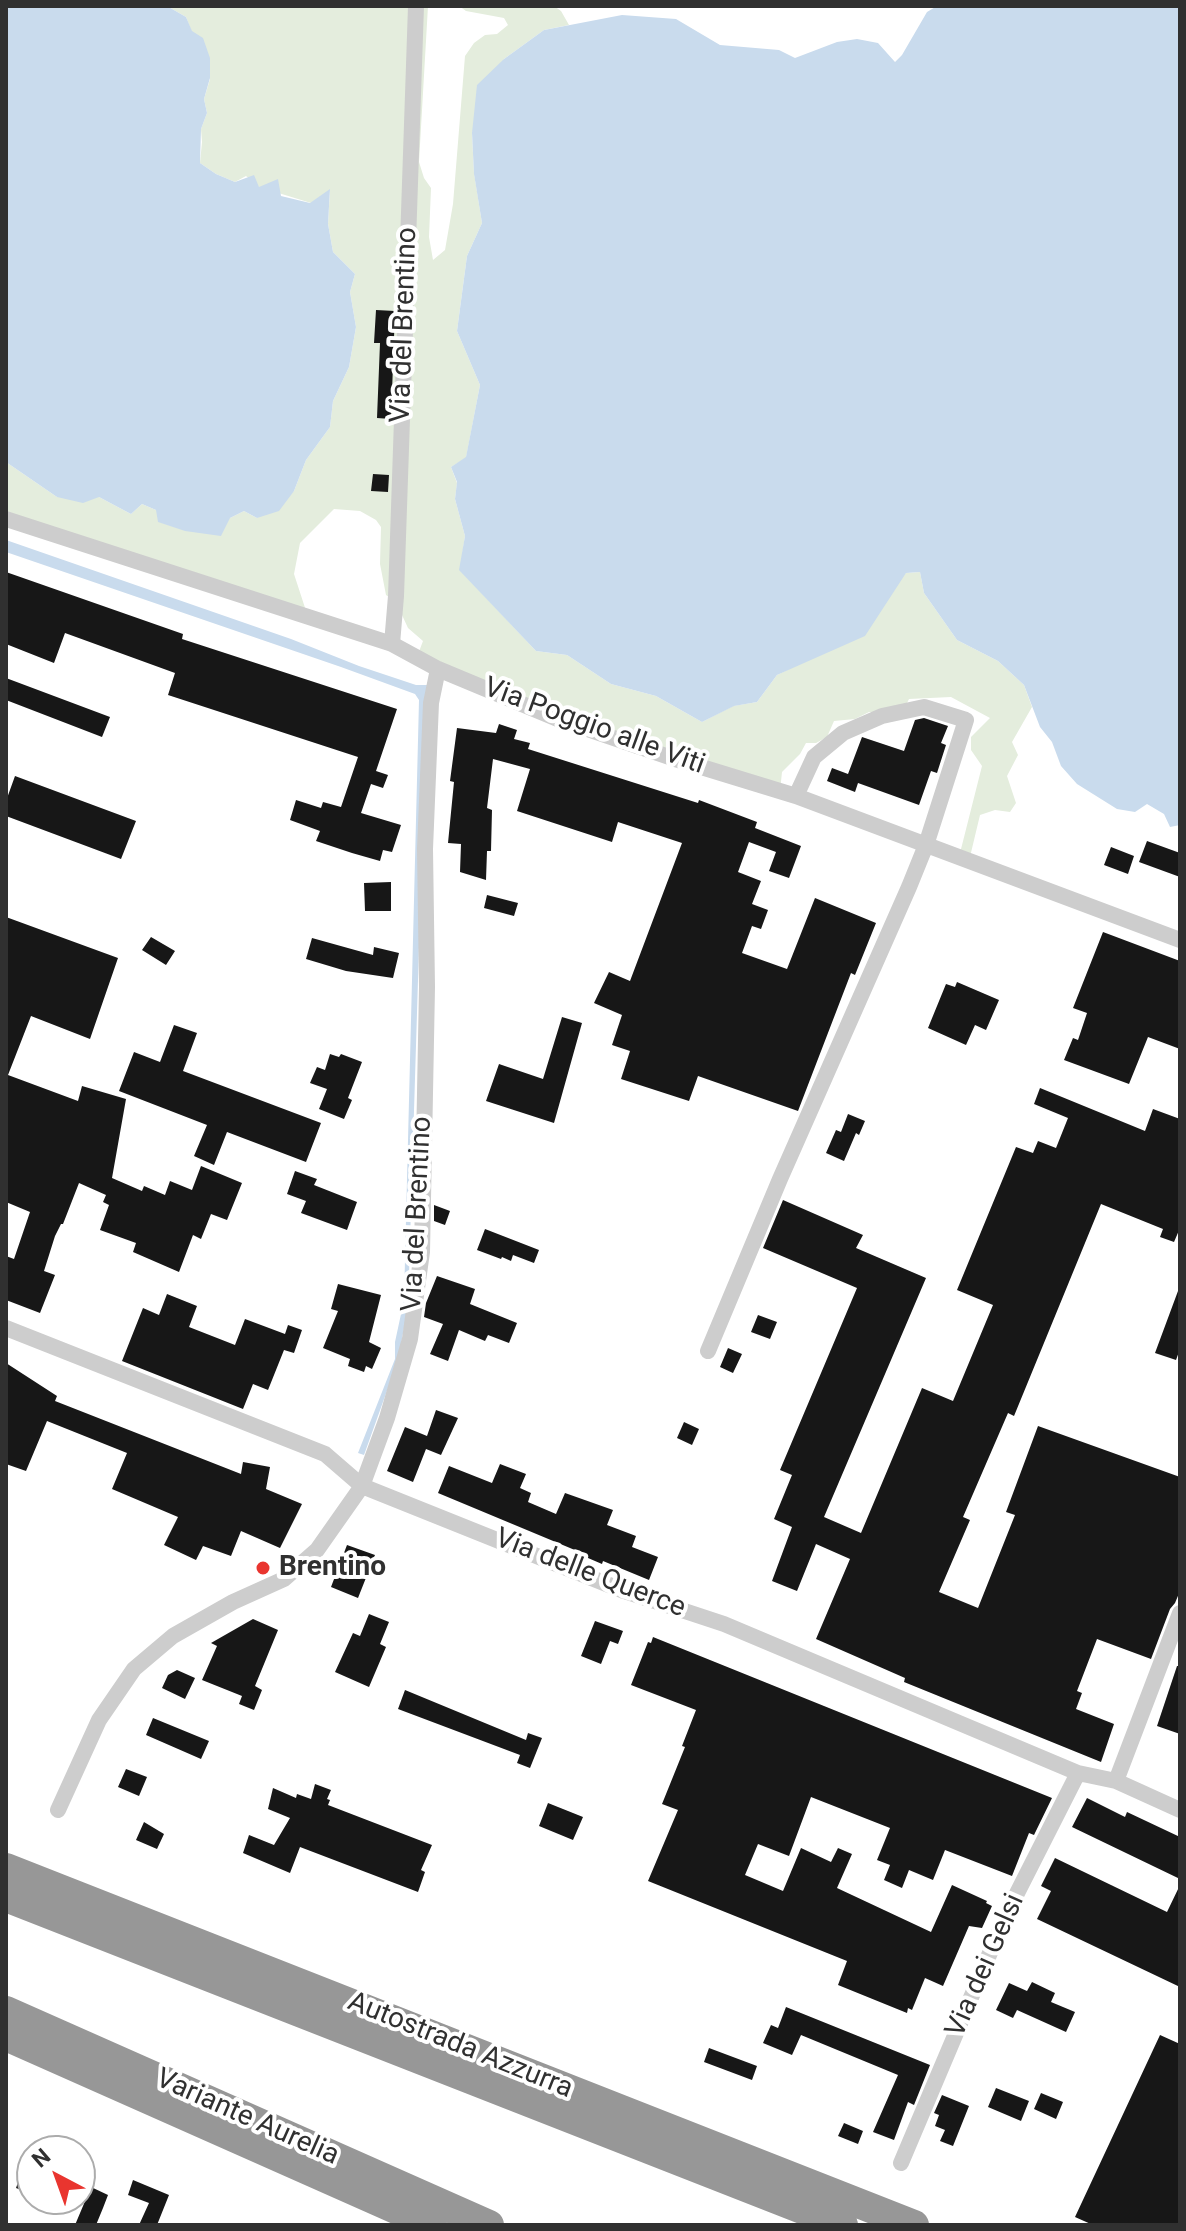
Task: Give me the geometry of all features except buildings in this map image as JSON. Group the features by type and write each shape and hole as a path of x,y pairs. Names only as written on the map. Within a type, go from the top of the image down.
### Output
{"highway":[{"name":"Autostrada Azzurra","path":"6,1868 914,2225"},
{"name":"Autostrada Azzurra","path":"6,1897 843,2225"},
{"name":"Variante Aurelia","path":"6,2011 489,2225"},
{"name":"Variante Aurelia","path":"6,2036 432,2225"}],"street":[{"name":"Via del Brentino","path":"392,644 416,6"},
{"name":"Via Poggio alle Viti","path":"6,519 392,644 438,669 558,719 796,796 1180,940"},
{"name":"Via del Brentino","path":"58,1810 99,1720 134,1669 173,1636 233,1602 284,1579 317,1550 362,1486 387,1418 407,1352 422,1252 427,987 426,835 431,703 438,669"},
{"path":"708,1351 926,845 966,720 924,707 882,716 843,733 814,757 796,796"},
{"name":"Via delle Querce","path":"6,1328 325,1454 362,1486 624,1591 724,1624 1078,1773 1116,1781 1180,1810"},
{"path":"1116,1781 1180,1613"},
{"name":"Via dei Gelsi","path":"901,2163 1006,1915 1078,1773"}],"green space":[{"path":"167,6 428,6 419,162 431,188 429,237 433,260 445,250 453,204 465,56 474,43 485,35 497,34 508,25 504,18 466,11 459,6 554,6 561,11 569,25 544,30 504,59 472,133 474,173 482,223 467,256 457,331 480,385 466,458 451,467 457,483 455,499 465,536 460,570 536,651 567,655 611,684 656,696 702,722 733,706 757,702 777,675 805,661 906,573 920,572 924,593 957,640 998,661 1024,685 1032,707 1012,742 1018,755 1007,776 1016,803 1010,812 995,810 980,815 969,861 959,857 982,766 971,750 971,737 990,718 951,697 909,699 906,705 869,712 855,719 834,721 827,737 816,743 806,743 782,772 780,791 558,719 417,657 423,641 408,628 396,602 386,595 380,564 381,527 376,520 360,511 334,509 300,543 294,574 308,617 6,519 6,462 57,497 99,497 131,514 142,504 156,510 230,518 244,511 257,518 294,491 306,460 330,427 333,401 349,367 356,327 350,292 355,274 333,252 328,224 330,190 311,203 259,187 246,176 235,182 200,163 201,129 207,113 204,99 210,79 186,17"}],"water":[{"path":"6,6 167,6 186,17 192,31 203,38 210,58 200,163 235,182 254,175 259,187 278,179 281,196 310,203 330,189 328,224 333,252 355,274 350,292 356,327 349,367 333,401 330,427 306,460 294,491 279,511 257,518 244,511 230,518 221,536 185,531 158,522 156,510 142,504 131,514 99,497 83,503 57,497 6,462"},
{"path":"937,6 1180,6 1180,825 1170,827 1164,814 1147,804 1135,812 1117,809 1077,784 1061,766 1052,742 1040,727 1024,685 998,661 957,640 924,593 920,572 906,573 865,636 777,675 757,702 734,706 702,722 656,696 611,684 567,655 536,651 459,570 465,536 455,499 457,482 451,467 466,457 480,385 457,331 467,256 482,223 474,174 472,133 477,85 504,59 544,30 622,15 676,19 720,45 779,50 795,58 837,42 857,39 878,43 895,62 927,12"},
{"path":"6,540 291,639 359,666 416,685 427,685 408,1307 398,1360 364,1455 358,1453 395,1359 395,1342 404,1300 419,700 415,694 341,667 6,552"}],"place":[{"name":"Brentino","path":"263,1568"}]}
